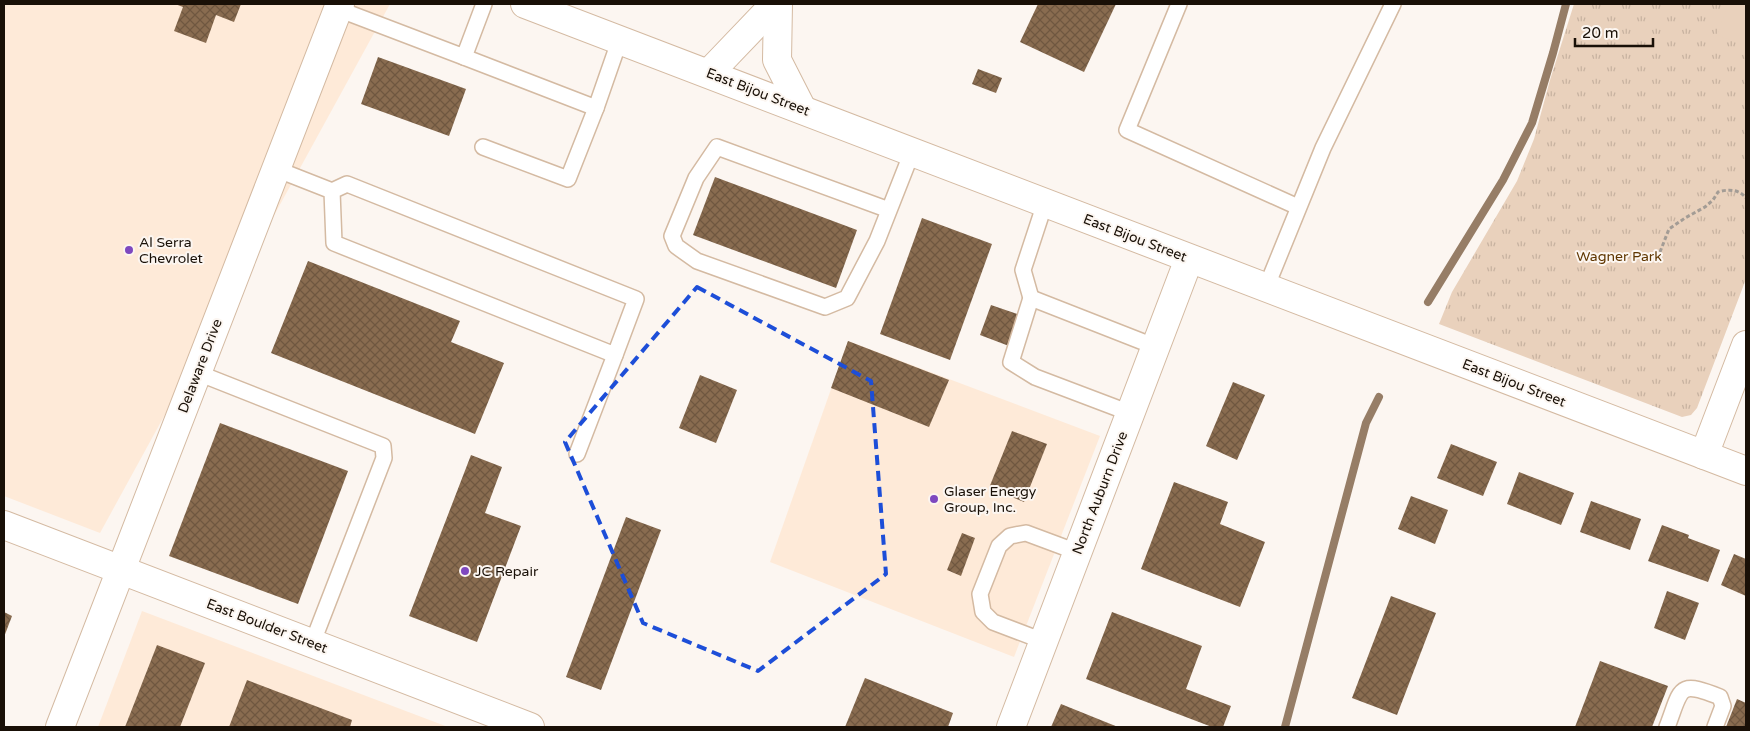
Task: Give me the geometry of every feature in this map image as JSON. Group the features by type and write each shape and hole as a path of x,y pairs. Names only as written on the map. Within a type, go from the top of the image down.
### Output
{"street":[{"name":"East Bijou Street","path":"525,4 1746,471"},
{"path":"709,74 777,4"},
{"path":"777,4 776,60 802,109"},
{"name":"Delaware Drive","path":"60,727 339,7"},
{"name":"North Auburn Drive","path":"1010,727 1189,259"},
{"path":"1704,455 1746,345"},
{"name":"East Boulder Street","path":"4,525 530,727"}],"lane":[{"path":"464,57 484,4"},
{"path":"1179,4 1127,130 1298,207"},
{"path":"1266,288 1323,148 1392,4"},
{"path":"339,7 596,108"},
{"path":"484,147 568,180 620,39"},
{"path":"889,210 717,147 696,178 672,236 676,246 696,261 825,307 847,298 876,241 889,210 912,152"},
{"path":"276,169 332,191 347,184 636,299 577,454"},
{"path":"332,191 334,243 615,355"},
{"path":"1045,203 1023,270 1031,298 1011,362 1034,377 1130,413"},
{"path":"1031,298 1156,347"},
{"path":"198,372 384,446 384,458 312,644"},
{"path":"1043,641 993,622 983,612 980,594 999,546 1010,536 1026,533 1077,552"},
{"path":"1667,727 1680,692 1688,687 1698,688 1720,697 1723,706 1715,727"}],"path":[{"path":"1660,252 1669,228 1705,207 1718,192 1727,189 1743,194 1746,198"}],"highlighted area":[{"path":"697,287 871,381 886,574 758,671 643,623 565,442"}],"shaded area":[{"name":"Al Serra Chevrolet","path":"4,4 390,4 100,533 4,496"},
{"name":"Glaser Energy Group, Inc.","path":"848,341 1100,436 1014,657 770,562"},
{"path":"142,611 448,727 98,727"}],"green space":[{"name":"Wagner Park","path":"1574,4 1746,4 1746,279 1697,408 1691,415 1682,417 1439,324 1452,292 1517,181 1534,139"},
{"path":"1728,4 1746,4 1746,46 1717,35"}],"building":[{"path":"175,4 241,4 234,22 216,15 206,43 174,31 183,7"},
{"path":"1038,4 1116,4 1084,72 1020,42"},
{"path":"378,57 466,89 449,136 361,104"},
{"path":"978,69 1002,78 996,93 972,84"},
{"path":"715,177 857,230 836,288 693,235"},
{"path":"922,218 992,244 950,360 880,334"},
{"path":"308,261 460,321 451,342 504,363 475,434 271,353"},
{"path":"991,305 1020,315 1009,346 980,335"},
{"path":"848,341 949,380 929,427 831,388"},
{"path":"700,375 737,390 716,443 679,428"},
{"path":"1233,382 1265,395 1237,460 1206,446"},
{"path":"220,423 348,471 298,604 169,556"},
{"path":"1012,431 1047,444 1024,502 989,488"},
{"path":"1451,444 1497,462 1483,496 1437,478"},
{"name":"JC Repair","path":"471,455 502,467 485,513 521,526 477,642 409,616"},
{"path":"1519,472 1574,493 1561,525 1507,504"},
{"path":"1174,482 1228,502 1220,524 1265,542 1240,607 1141,569"},
{"path":"1411,496 1448,510 1435,544 1398,529"},
{"path":"1591,501 1641,519 1630,550 1580,532"},
{"path":"626,517 661,530 601,690 566,677"},
{"path":"1662,525 1689,535 1688,538 1720,550 1708,582 1648,561"},
{"path":"962,533 975,538 961,576 947,570"},
{"path":"1734,554 1746,559 1746,596 1721,585"},
{"path":"1667,591 1699,603 1685,640 1654,628"},
{"path":"1391,596 1436,613 1397,715 1352,698"},
{"path":"4,612 12,616 4,637"},
{"path":"1112,612 1202,646 1186,689 1231,706 1223,727 1212,727 1086,679"},
{"path":"157,645 205,663 180,727 125,727"},
{"path":"1600,661 1668,686 1652,727 1575,727"},
{"path":"865,678 953,713 948,727 845,727"},
{"path":"247,680 352,720 350,727 229,727"},
{"path":"1737,699 1746,703 1746,727 1726,727"},
{"path":"1061,704 1118,727 1051,727"}],"waterway":[{"path":"1428,302 1503,180 1532,123 1566,4"},
{"path":"1285,727 1366,423 1379,397"}],"place":[{"name":"Al Serra Chevrolet","path":"129,250"},
{"name":"Glaser Energy Group, Inc.","path":"934,499"},
{"name":"JC Repair","path":"465,571"}]}
